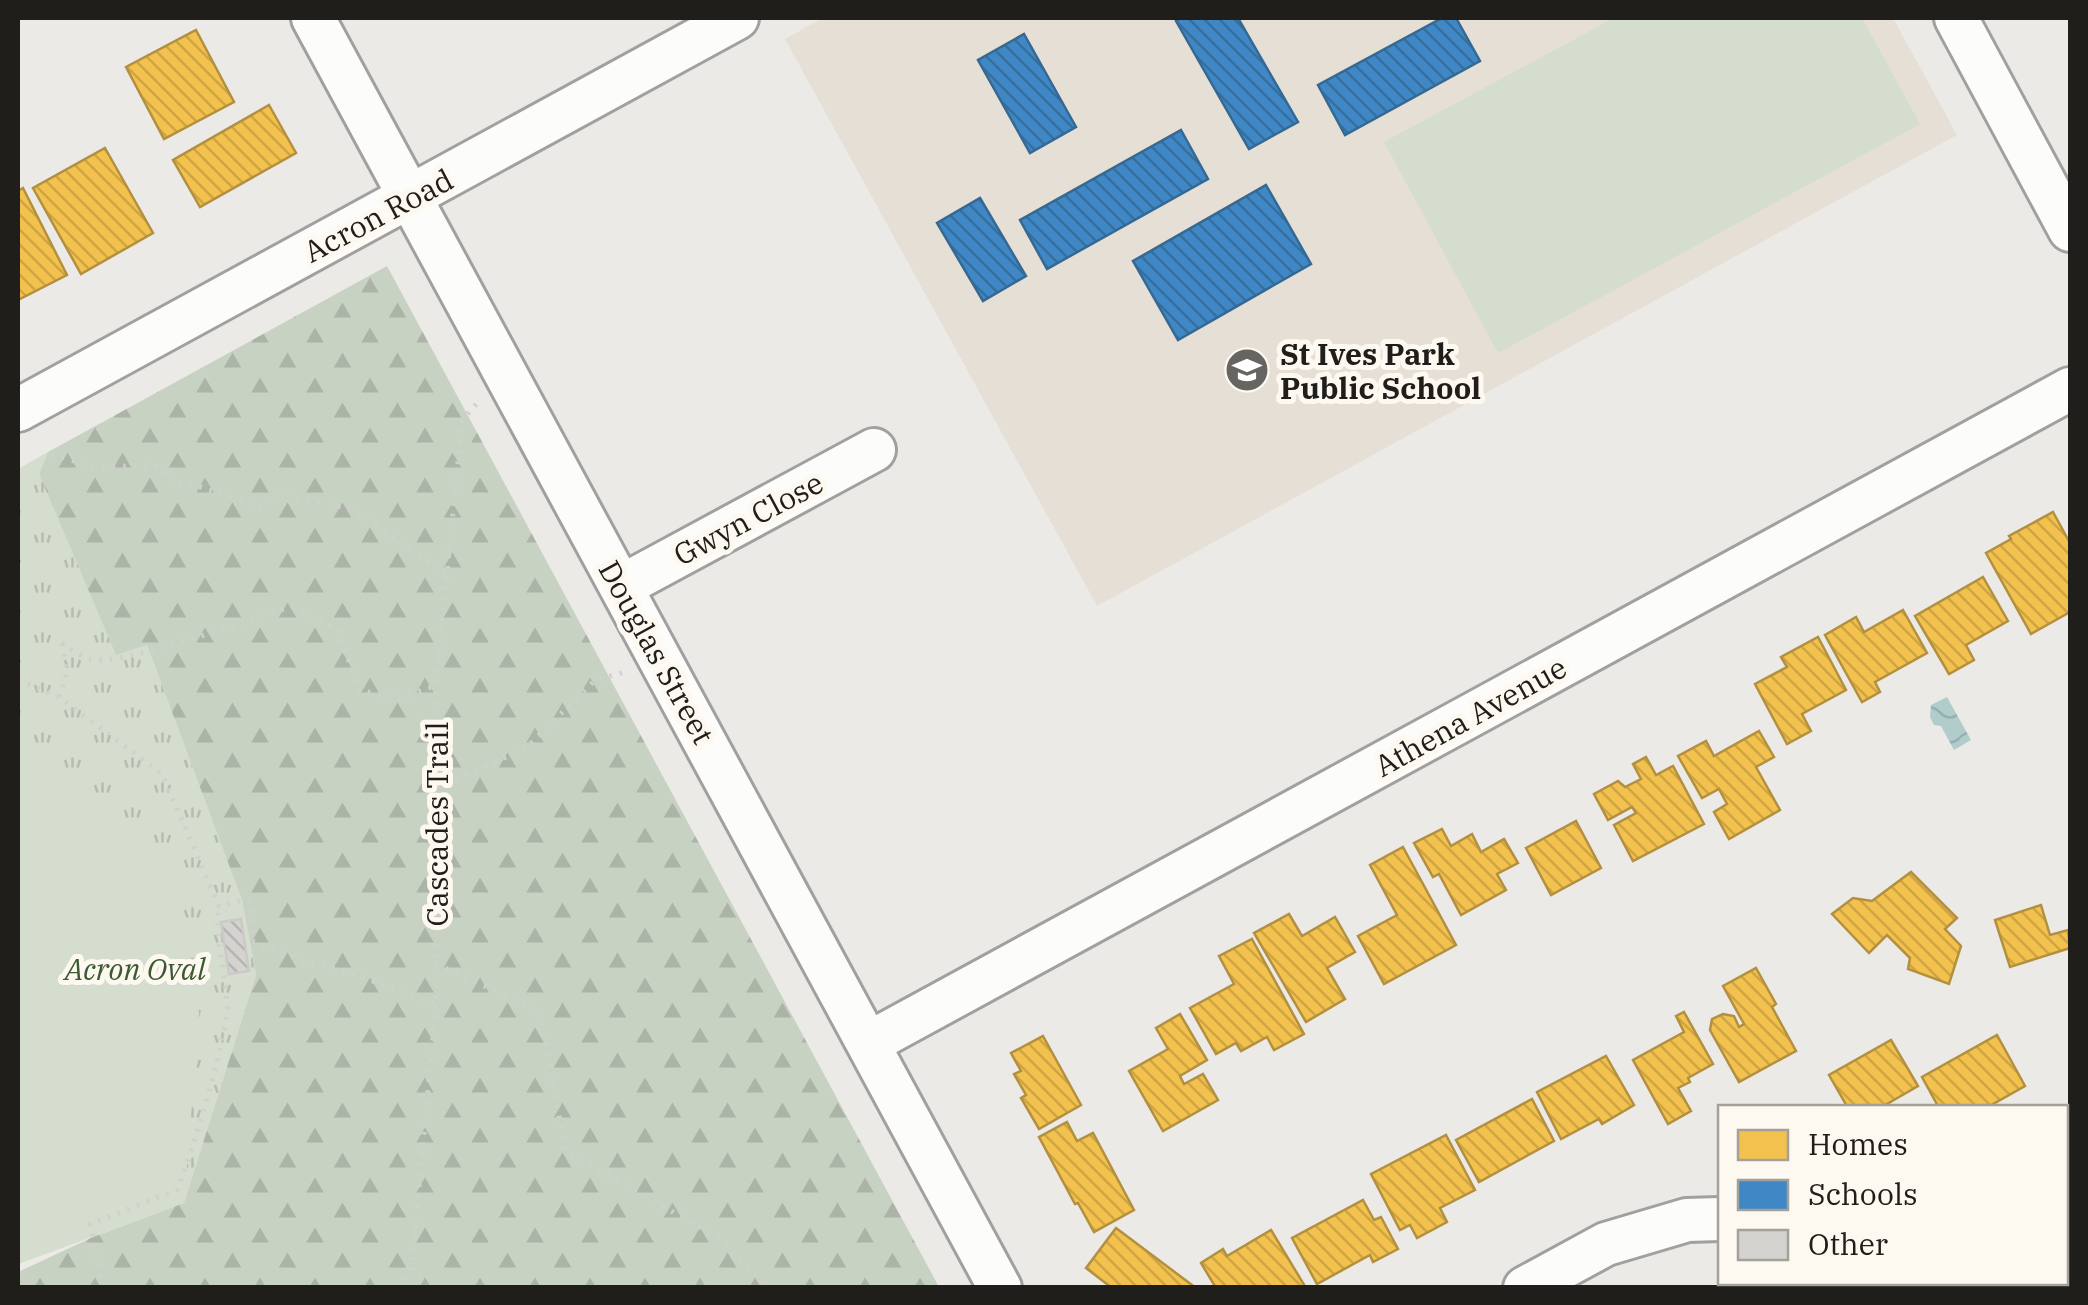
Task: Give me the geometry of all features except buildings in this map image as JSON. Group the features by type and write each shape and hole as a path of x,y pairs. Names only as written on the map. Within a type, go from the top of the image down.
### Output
{"street":[{"name":"Douglas Street","path":"313,18 1000,1288"},
{"name":"Acron Road","path":"18,410 737,18"},
{"path":"1956,18 2070,230"},
{"name":"Athena Avenue","path":"869,1042 2070,389"},
{"name":"Gwyn Close","path":"622,586 874,450"},
{"path":"1525,1288 1606,1244 1686,1220 1718,1218"}],"path":[{"name":"Cascades Trail","path":"412,1265 436,1004 436,686 462,420 506,374"},
{"path":"52,454 96,468 154,464 173,482 190,483 260,507 281,494 355,510 448,576"},
{"path":"60,697 67,672 62,643 90,660 113,660 293,606 338,631 358,690 398,698 436,686"},
{"path":"436,787 525,749 595,680 663,662"},
{"path":"18,680 60,697 162,774 220,906 219,954 228,1008 195,1142 176,1190 90,1224 102,1288"},
{"path":"220,906 242,900 251,903 252,940 436,1004"},
{"path":"436,964 540,1011 566,1150 720,1239 769,1288"},
{"path":"398,1288 412,1265 425,1288"}],"shaded area":[{"name":"St Ives Park Public School","path":"823,18 1893,18 1957,135 1097,606 785,39"}],"green space":[{"path":"1614,18 1862,18 1920,124 1498,353 1384,142"},
{"path":"387,266 939,1287 18,1288 18,1272 93,1237 184,1203 256,975 242,900 147,645 116,655 39,474 48,452"},
{"name":"Acron Oval","path":"48,452 39,474 116,654 147,645 242,900 256,975 184,1203 18,1264 18,469"},
{"path":"18,747 52,759 128,826 177,889 199,1013 184,1203 18,1264"}],"water":[{"path":"1947,697 1971,740 1954,750 1941,726 1934,725 1930,717 1931,705"}],"place":[{"name":"St Ives Park Public School","path":"1247,370"}]}
